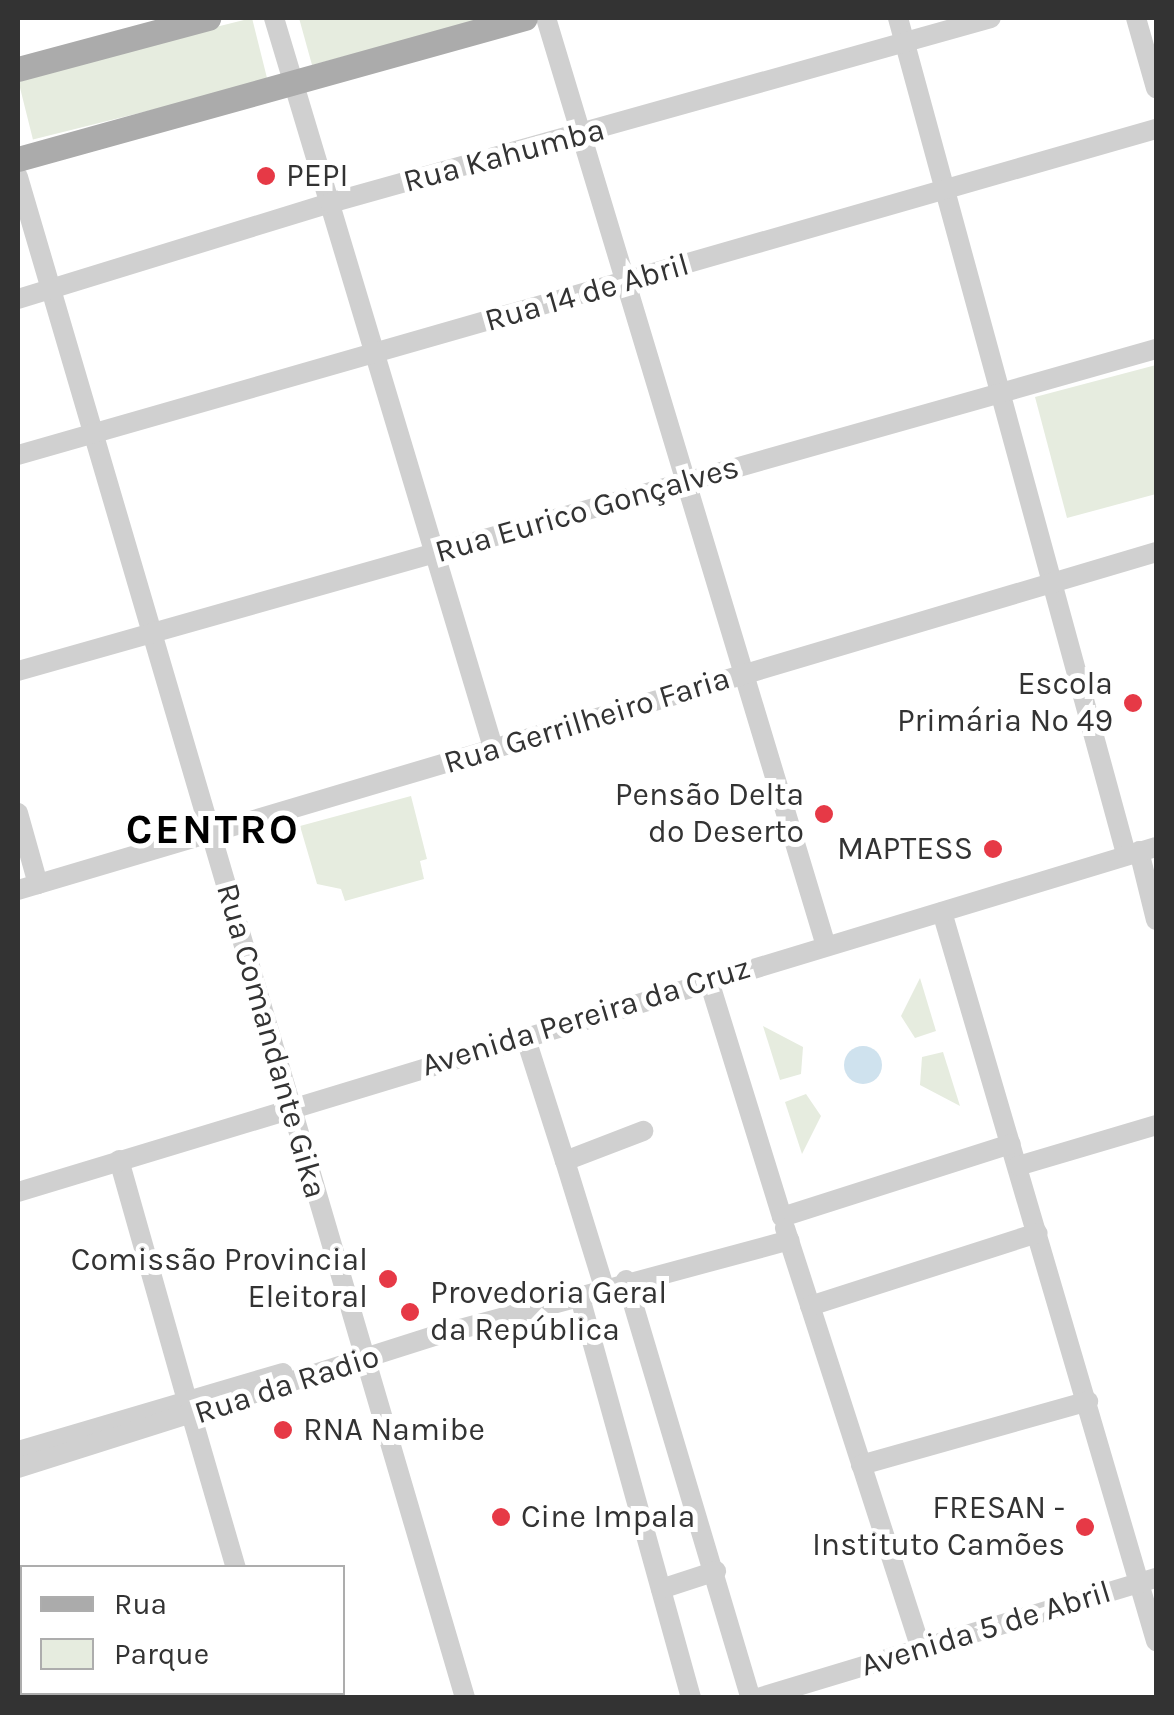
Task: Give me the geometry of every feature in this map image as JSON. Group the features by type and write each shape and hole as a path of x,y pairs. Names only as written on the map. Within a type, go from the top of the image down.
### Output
{"main road":[{"path":"18,70 208,18"},
{"path":"18,160 526,18"}],"street":[{"path":"274,18 494,751"},
{"path":"546,18 682,482 826,946"},
{"path":"898,18 1052,584 1141,851 1156,920"},
{"name":"Rua Kahumba","path":"18,299 330,203 581,136 991,18"},
{"path":"1136,18 1156,88"},
{"name":"Rua 14 de Abril","path":"18,455 947,192 1156,129"},
{"name":"Rua Comandante Gika","path":"18,177 462,1698"},
{"name":"Rua Eurico Gonçalves","path":"18,671 1156,349"},
{"name":"Rua Gerrilheiro Faria","path":"18,890 494,751 741,672 1156,552"},
{"path":"18,812 38,884"},
{"name":"Avenida Pereira da Cruz","path":"18,1192 290,1106 1141,851"},
{"path":"942,912 1088,1401 1149,1580 1156,1641"},
{"path":"709,981 921,1648"},
{"path":"525,1036 604,1287"},
{"path":"1018,1166 1156,1124"},
{"path":"565,1161 644,1131"},
{"path":"782,1217 1012,1144"},
{"path":"120,1160 235,1565"},
{"path":"810,1306 1038,1233"},
{"name":"Rua da Radio","path":"18,1468 190,1409 363,1356 626,1280 789,1240"},
{"path":"626,1280 754,1698"},
{"path":"579,1294 691,1698"},
{"path":"862,1464 1088,1401"},
{"name":"Rua da Radio","path":"18,1451 190,1409"},
{"path":"661,1589 716,1572"},
{"name":"Avenida 5 de Abril","path":"754,1698 1149,1580"}],"green space":[{"path":"252,18 268,81 33,140 18,76"},
{"path":"299,18 488,18 312,65"},
{"path":"1156,365 1156,494 1067,518 1035,397"},
{"path":"411,796 427,859 420,861 424,879 345,901 341,889 317,884 300,826"},
{"path":"920,978 936,1031 915,1038 901,1016"},
{"path":"763,1026 803,1047 801,1074 780,1080"},
{"path":"943,1052 960,1106 920,1085 922,1057"},
{"path":"806,1094 821,1116 802,1154 785,1102"}],"water":[{"path":"863,1046 877,1051 882,1065 877,1079 863,1084 849,1079 844,1065 849,1051"}],"place":[{"name":"PEPI","path":"266,176"},
{"name":"Escola Primária Nº 49","path":"1133,703"},
{"name":"Pensão Delta do Deserto","path":"824,814"},
{"name":"MAPTESS","path":"993,849"},
{"name":"Comissão Provincial Eleitoral","path":"388,1279"},
{"name":"Provedoria Geral da República","path":"410,1312"},
{"name":"RNA Namibe","path":"283,1430"},
{"name":"Cine Impala","path":"501,1517"},
{"name":"FRESAN - Instituto Camões","path":"1085,1527"}],"district":[{"name":"CENTRO","path":"213,829"}]}
